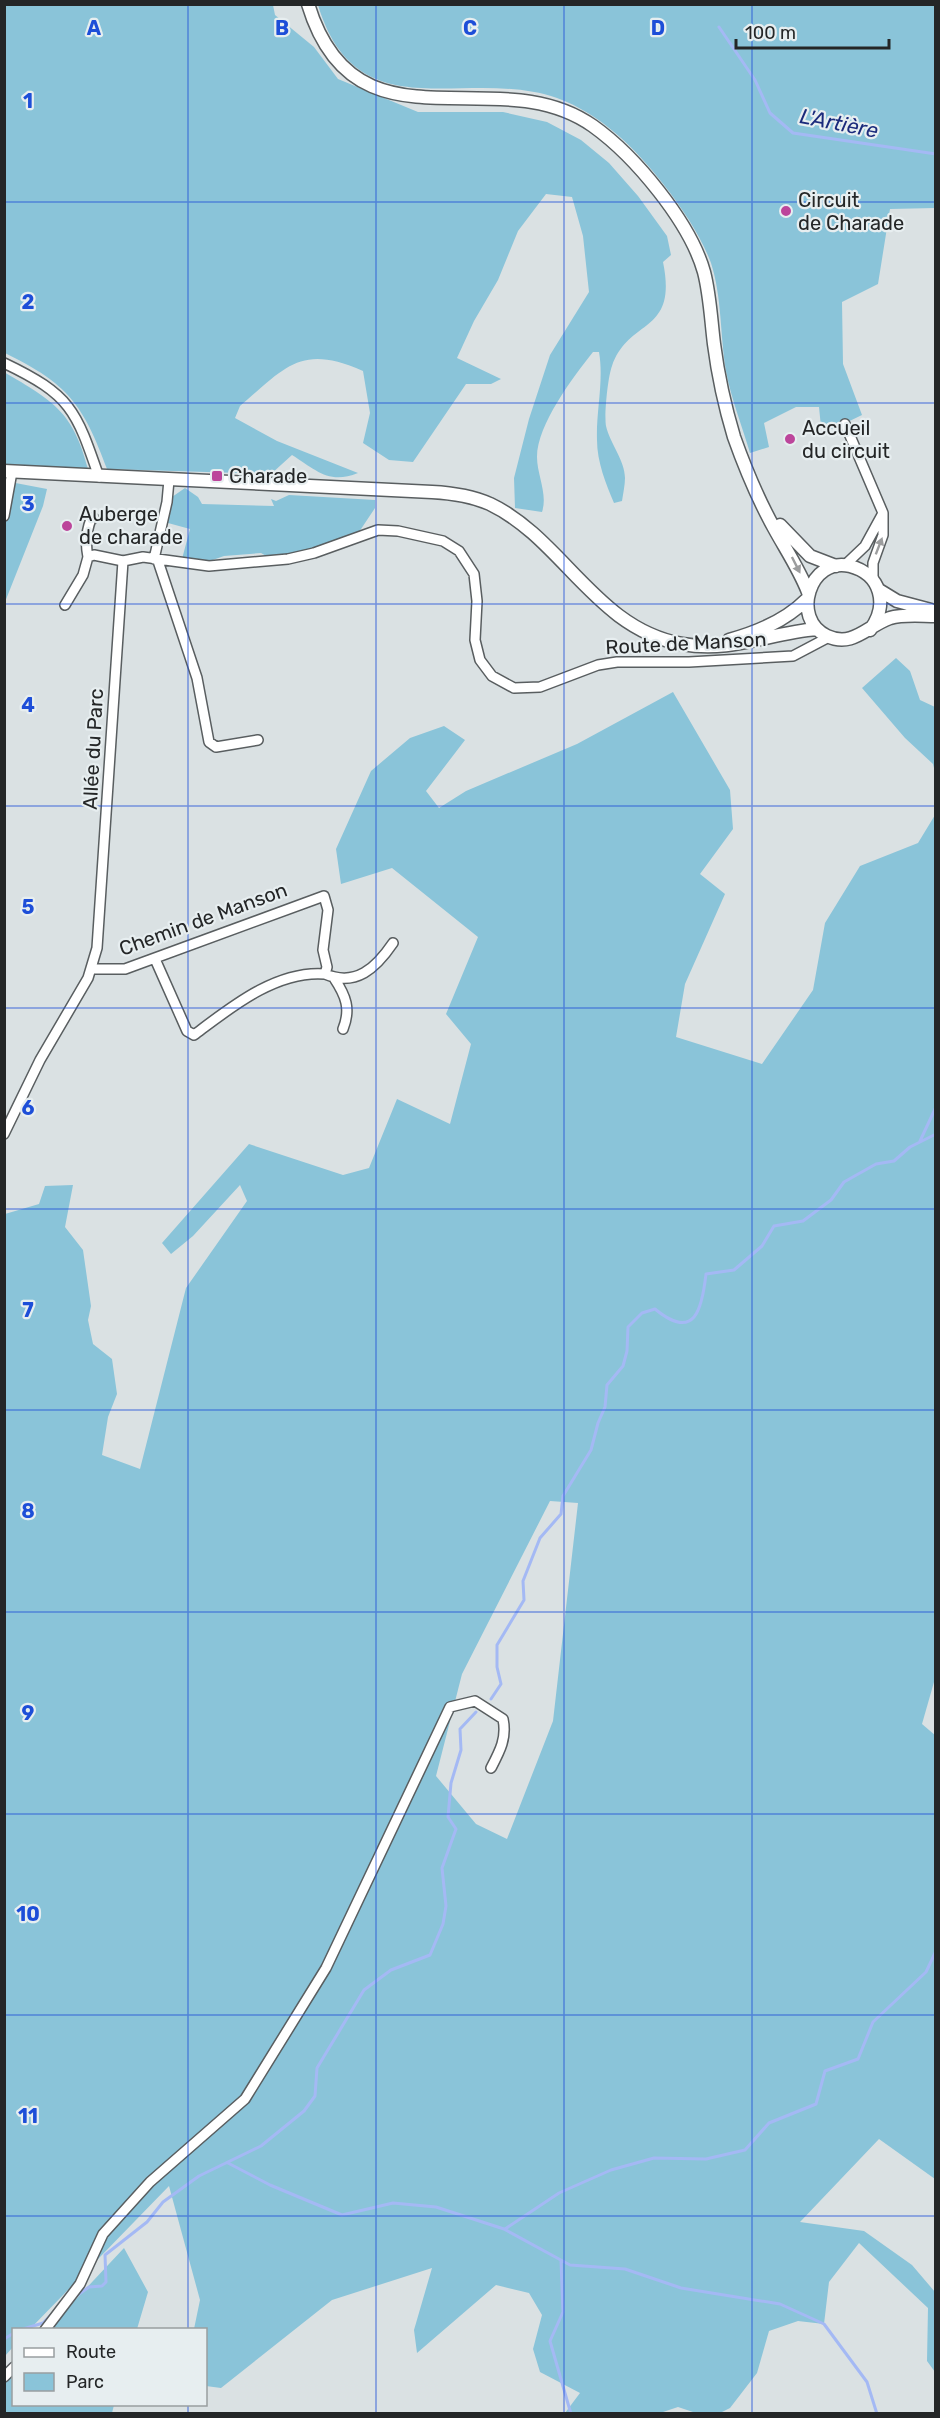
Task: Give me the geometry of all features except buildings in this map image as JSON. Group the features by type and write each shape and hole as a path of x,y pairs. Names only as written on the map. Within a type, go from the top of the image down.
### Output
{"street":[{"path":"308,4 316,31 328,50 351,73 368,84 408,97 504,99 552,106 591,124 630,159 679,221 700,261 707,285 714,345 727,413 744,466 798,566 807,596 810,620 829,637 850,639 890,618 936,616"},
{"path":"4,363 59,394 82,428 99,477"},
{"path":"845,424 883,513 883,535 873,563 881,606 879,617 870,630"},
{"path":"4,516 8,472 432,492 488,503 505,513 538,541 603,604 621,618 665,641 713,646 739,645 790,631 817,628"},
{"path":"169,480 156,560 197,678 209,742 216,747 258,740"},
{"path":"761,501 796,544 810,556 840,566 862,570 897,601 936,610"},
{"path":"713,646 792,614 822,572 840,566 865,546 883,513"},
{"path":"65,605 83,575 88,556 85,545 88,528 91,519 94,518"},
{"name":"Route de Manson","path":"156,560 208,566 288,559 314,554 378,530 399,531 443,542 459,551 474,574 477,602 475,640 480,660 492,676 514,688 540,687 598,665 617,662 689,662 798,655 829,637"},
{"path":"88,556 94,555 123,561 138,557 156,560"},
{"name":"Allée du Parc","path":"6,1127 40,1060 93,969 98,948 123,561"},
{"name":"Chemin de Manson","path":"93,969 124,969 324,896 328,910 324,950 327,967 325,974"},
{"path":"155,959 187,1031 194,1035 240,1000 258,992 312,973 325,974 334,978 355,978 369,972 393,943"},
{"path":"334,978 345,993 349,1014 343,1029"},
{"path":"47,2328 80,2284 103,2234 150,2182 245,2099 326,1968 450,1707 475,1701 503,1719 505,1732 503,1741 491,1768"}],"green space":[{"path":"4,5 273,5 275,15 314,47 338,79 418,112 503,112 547,122 581,140 609,163 638,196 667,236 671,255 663,262 666,285 664,302 658,314 620,350 609,378 606,426 624,472 622,501 614,503 600,465 597,429 600,363 599,352 593,352 549,416 543,431 537,457 544,498 542,512 515,508 514,478 529,419 550,355 589,292 583,236 572,197 546,194 518,231 498,280 474,321 457,358 501,379 491,384 466,384 413,462 389,460 363,443 370,413 363,371 324,359 296,363 283,370 240,406 235,418 277,441 358,473 331,477 292,455 271,474 107,469 90,428 71,398 44,375 5,353"},
{"name":"Circuit de Charade","path":"318,5 935,5 935,208 890,209 878,284 842,302 843,364 862,415 833,429 821,427 819,407 796,407 764,423 769,447 750,453 726,371 717,289 711,263 684,213 642,158 603,123 557,98 522,90 418,88 387,83 359,69 336,45"},
{"path":"4,372 48,400 68,420 82,449 88,469 5,464"},
{"path":"5,481 47,489 43,506 5,602"},
{"path":"185,488 198,497 202,504 274,506 271,499 276,501 289,495 375,500 375,508 357,535 307,552 270,558 261,553 224,556 207,562 182,559 190,529 168,523 172,497"},
{"path":"896,658 910,671 920,700 935,707 935,772 933,764 905,738 862,688"},
{"path":"673,692 730,790 733,829 700,874 725,894 685,984 676,1037 762,1064 813,990 825,923 860,866 918,843 935,815 936,1675 922,1724 936,1736 935,2179 879,2139 800,2222 864,2231 912,2265 935,2292 935,2372 927,2361 928,2308 859,2243 829,2282 824,2324 798,2321 769,2331 757,2373 730,2408 720,2413 696,2413 678,2407 660,2413 565,2413 580,2393 540,2372 533,2349 542,2315 529,2293 496,2285 417,2353 414,2330 432,2268 332,2300 221,2388 207,2386 207,2328 194,2328 200,2300 169,2186 31,2328 12,2328 12,2348 5,2356 5,1214 39,1204 45,1186 73,1185 65,1227 83,1250 91,1306 88,1320 93,1344 112,1359 117,1394 108,1417 102,1455 140,1469 186,1288 247,1201 240,1185 193,1236 171,1254 162,1243 249,1144 343,1175 369,1168 397,1099 450,1124 471,1044 446,1014 478,937 392,868 341,884 336,849 371,771 410,738 444,726 465,740 426,791 439,808 466,791 577,744","holes":["550,1501 578,1503 553,1721 507,1839 476,1824 436,1776 462,1674"]},
{"path":"124,2248 148,2292 137,2328 49,2328"},
{"path":"12,2366 12,2406 114,2406 112,2413 5,2413 4,2374"}],"waterway":[{"name":"L'Artière","path":"719,27 755,80 770,113 793,133 936,154"},
{"path":"920,1141 936,1107"},
{"path":"491,1699 501,1684 497,1667 497,1645 524,1600 523,1581 540,1538 561,1514 563,1496 591,1450 605,1407 607,1385 623,1366 627,1351 628,1327 642,1313 655,1309 679,1322 688,1322 699,1309 706,1274 734,1270 762,1246 774,1226 803,1221 831,1200 844,1182 876,1164 894,1161 910,1147 936,1134"},
{"path":"72,2299 89,2287 102,2286 106,2282 105,2255 147,2222 163,2202 199,2176 261,2146 304,2111 315,2096 317,2068 364,1990 391,1970 430,1955 443,1924 446,1906 442,1868 456,1829 448,1817 451,1783 461,1750 460,1729 476,1712"},
{"path":"505,2229 559,2193 611,2170 654,2158 706,2159 745,2150 769,2123 816,2104 825,2071 858,2059 873,2022 926,1972 936,1951"},
{"path":"228,2163 270,2185 342,2215 393,2203 436,2207 504,2229 570,2265 625,2269 681,2288 780,2304 824,2324 867,2382 877,2414"},
{"path":"561,2261 563,2312 550,2341 571,2414"},
{"path":"27,2328 43,2323 53,2313"},
{"path":"4,2339 12,2334"}],"place":[{"name":"Circuit de Charade","path":"786,211"},
{"name":"Accueil du circuit","path":"790,439"},
{"name":"Charade","path":"217,476"},
{"name":"Auberge de charade","path":"67,526"}]}
